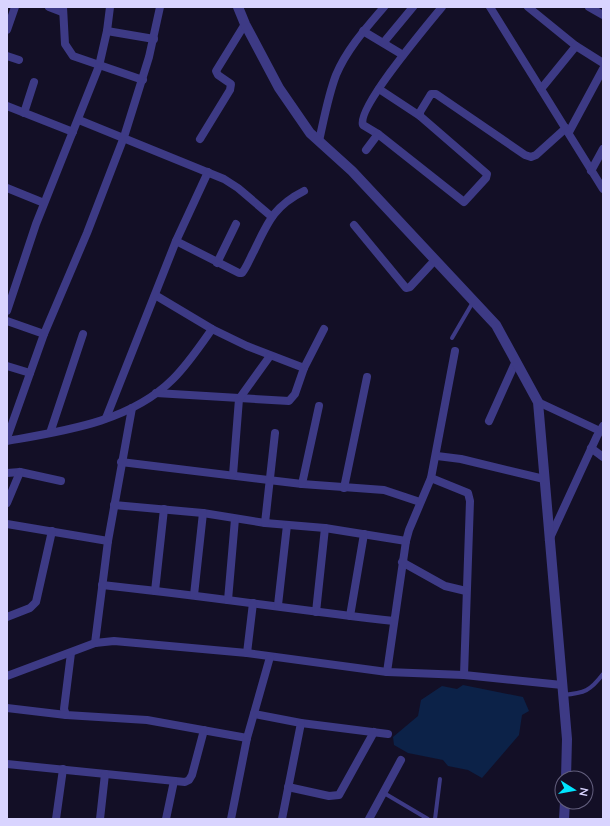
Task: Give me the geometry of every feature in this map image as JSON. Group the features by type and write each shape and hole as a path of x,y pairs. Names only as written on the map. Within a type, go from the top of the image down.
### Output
{"street":[{"path":"7,30 16,7"},
{"path":"49,7 63,9 65,44 68,51 73,56 143,80"},
{"path":"7,311 10,293 99,66 108,31 110,7"},
{"path":"160,7 154,39 143,80 124,137 87,233 44,334 7,440 50,433 120,415 156,393 172,380 184,367 212,329"},
{"path":"238,7 244,24 290,105 310,133 352,171 496,325 538,402 567,739 566,770"},
{"path":"319,141 336,75 345,58 363,31 384,7"},
{"path":"384,42 413,7"},
{"path":"379,89 420,116 486,174 486,178 465,202 460,201 378,134 363,125 362,122 379,89 403,55 442,7"},
{"path":"490,7 603,189"},
{"path":"528,7 576,46 603,63"},
{"path":"589,7 603,14"},
{"path":"200,139 230,90 231,84 218,75 216,71 244,24"},
{"path":"108,31 154,39"},
{"path":"363,31 384,42 403,55"},
{"path":"541,89 576,46"},
{"path":"7,56 19,60"},
{"path":"420,116 420,112 430,96 433,93 436,94 531,157 536,155 567,130 603,70"},
{"path":"24,113 34,82"},
{"path":"7,106 74,132"},
{"path":"78,120 124,137 208,172 232,184 272,218"},
{"path":"366,150 378,134"},
{"path":"591,171 603,148"},
{"path":"106,418 176,241 208,172"},
{"path":"7,188 44,203"},
{"path":"176,241 217,263 242,273 272,218 285,201 304,191"},
{"path":"217,263 236,224"},
{"path":"354,225 406,288 410,287 435,260"},
{"path":"155,295 212,329 270,356 304,368"},
{"path":"7,321 44,334"},
{"path":"156,393 289,401 295,394 304,368 324,329"},
{"path":"50,433 83,334"},
{"path":"386,672 406,541 420,502 431,478 437,456 455,351"},
{"path":"233,475 239,399 270,356"},
{"path":"489,420 516,362"},
{"path":"7,366 30,373"},
{"path":"344,488 367,377"},
{"path":"538,402 601,428 549,541"},
{"path":"302,484 319,406"},
{"path":"95,643 108,541 121,462 132,408"},
{"path":"265,523 275,433"},
{"path":"591,448 603,457"},
{"path":"437,456 461,459 544,480"},
{"path":"121,462 302,484 384,490 420,502"},
{"path":"7,473 20,472 61,481"},
{"path":"7,503 20,472"},
{"path":"431,478 468,493 470,501 464,675"},
{"path":"114,505 203,513 265,523 325,528 406,541"},
{"path":"155,591 164,509"},
{"path":"194,595 203,513"},
{"path":"228,600 236,519"},
{"path":"7,524 108,541"},
{"path":"278,605 287,525"},
{"path":"316,612 325,528"},
{"path":"7,617 30,608 36,602 52,531"},
{"path":"350,616 364,534"},
{"path":"402,562 444,586 466,594"},
{"path":"102,585 278,605 316,612 394,621"},
{"path":"247,653 253,603"},
{"path":"7,676 95,643 131,642 247,653 386,672 464,675 562,690"},
{"path":"66,715 64,709 71,653"},
{"path":"231,819 246,738 270,657"},
{"path":"7,708 66,715 147,720 246,738"},
{"path":"254,714 302,723 388,734"},
{"path":"282,819 302,723"},
{"path":"7,764 185,782 191,778 204,730"},
{"path":"288,787 329,796 339,795 374,732"},
{"path":"369,819 401,760"},
{"path":"56,819 62,769"},
{"path":"100,819 105,774"},
{"path":"166,819 174,782"}],"lane":[{"path":"452,338 473,301"},
{"path":"562,690 579,694 592,687 603,674"},
{"path":"435,819 440,779"},
{"path":"384,792 428,819"}],"water":[{"path":"463,685 523,697 529,711 522,715 519,735 482,778 468,770 448,766 443,760 408,753 394,745 393,737 418,716 421,700 442,686 457,689"}]}
